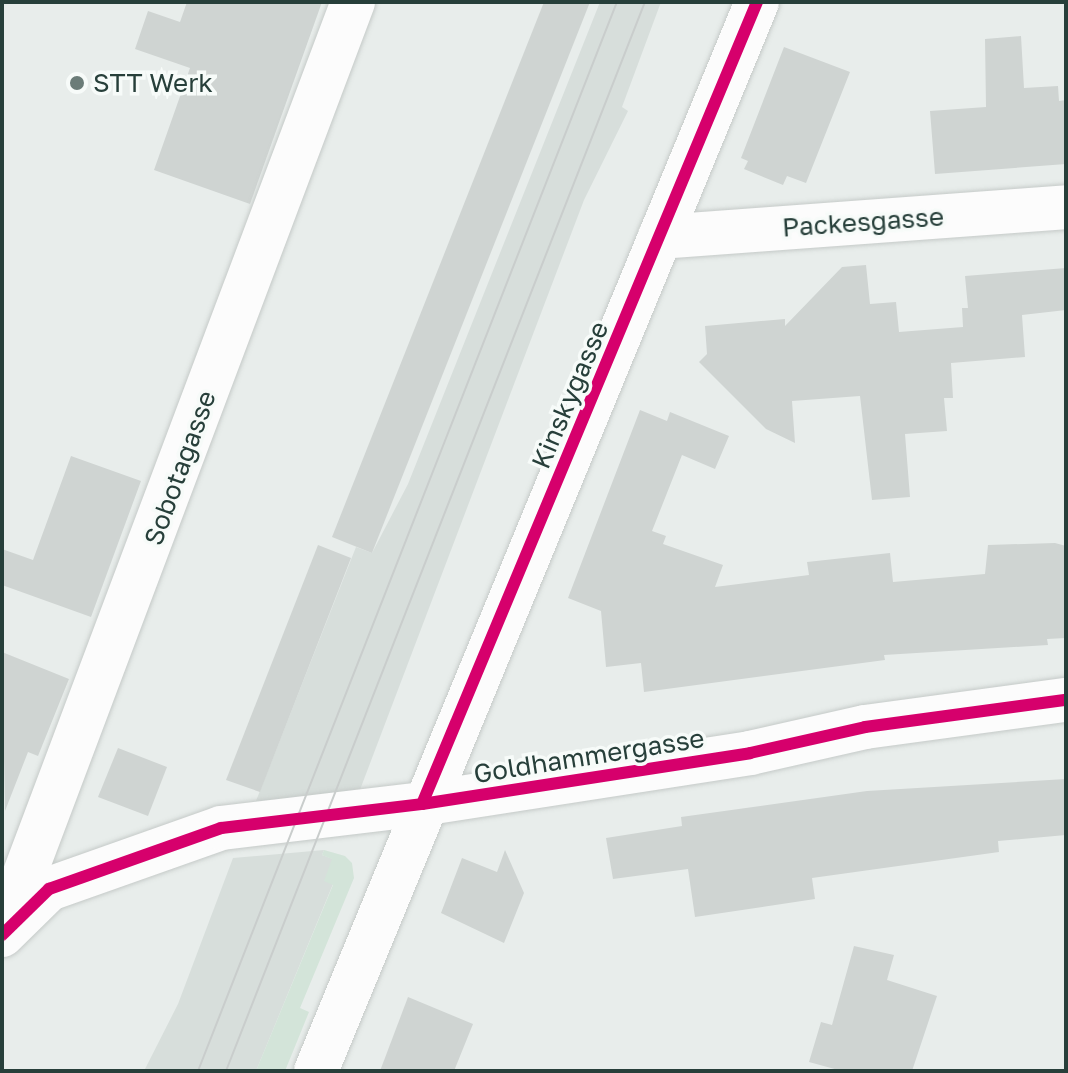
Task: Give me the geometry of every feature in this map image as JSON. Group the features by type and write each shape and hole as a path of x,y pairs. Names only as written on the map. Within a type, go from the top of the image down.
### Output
{"street":[{"name":"Sobotagasse","path":"2,934 353,2"},
{"name":"Kinskygasse","path":"316,1071 422,804 757,2"},
{"name":"Packesgasse","path":"660,237 1066,207"},
{"name":"Goldhammergasse","path":"2,934 49,889 186,837 264,821 422,804 750,753 865,727 1066,700"}],"shaded area":[{"path":"600,2 661,2 622,107 628,111 584,200 358,795 256,801 356,547 372,553 408,484"},
{"path":"324,850 322,855 333,859 333,884 256,1071 144,1071 178,1004 233,858"}],"green space":[{"path":"324,850 345,856 352,863 354,878 300,1008 309,1012 285,1071 256,1071 333,885 324,881 332,859 322,855"}],"building":[{"path":"187,2 322,2 250,204 154,170 190,68 135,49 148,11 180,22"},
{"path":"544,2 590,2 372,553 332,537"},
{"path":"1021,36 1024,88 1058,86 1059,101 1066,100 1066,164 935,174 930,111 986,107 985,39"},
{"path":"784,47 850,72 806,183 787,176 783,185 744,169 748,161 741,158"},
{"path":"866,265 870,304 896,302 899,332 963,327 962,308 968,308 965,276 1066,268 1066,310 1022,315 1025,357 951,363 953,398 944,398 947,431 905,434 910,497 872,500 860,396 792,401 795,443 766,429 699,362 707,354 705,326 785,319 785,326 842,267"},
{"path":"640,410 667,421 670,412 729,436 715,469 682,455 652,531 666,536 663,544 723,565 715,587 809,575 807,562 890,553 893,582 985,574 988,545 1055,543 1066,546 1066,638 1047,639 1048,645 884,655 885,660 644,692 641,663 606,667 601,611 568,598"},
{"path":"71,456 141,481 91,617 2,585 2,549 33,560"},
{"path":"318,545 351,558 260,792 226,780"},
{"path":"2,652 69,679 38,756 28,752 5,811"},
{"path":"118,748 167,767 148,816 98,797"},
{"path":"1066,779 1066,835 998,841 999,852 812,878 815,899 695,917 688,869 613,879 606,838 682,826 681,817 867,791"},
{"path":"505,850 524,893 504,943 441,913 462,858 497,872"},
{"path":"854,946 894,955 887,980 937,996 912,1071 842,1071 809,1062 821,1022 832,1025"},
{"path":"408,997 473,1024 454,1071 380,1071"}],"tram line":[{"path":"198,1071 617,2"},
{"path":"226,1071 645,2"}],"cycle path":[{"path":"422,804 757,2"},
{"path":"2,935 49,889 221,828 422,804 750,753 865,727 1066,700"}],"place":[{"name":"STT Werk","path":"77,83"}]}
